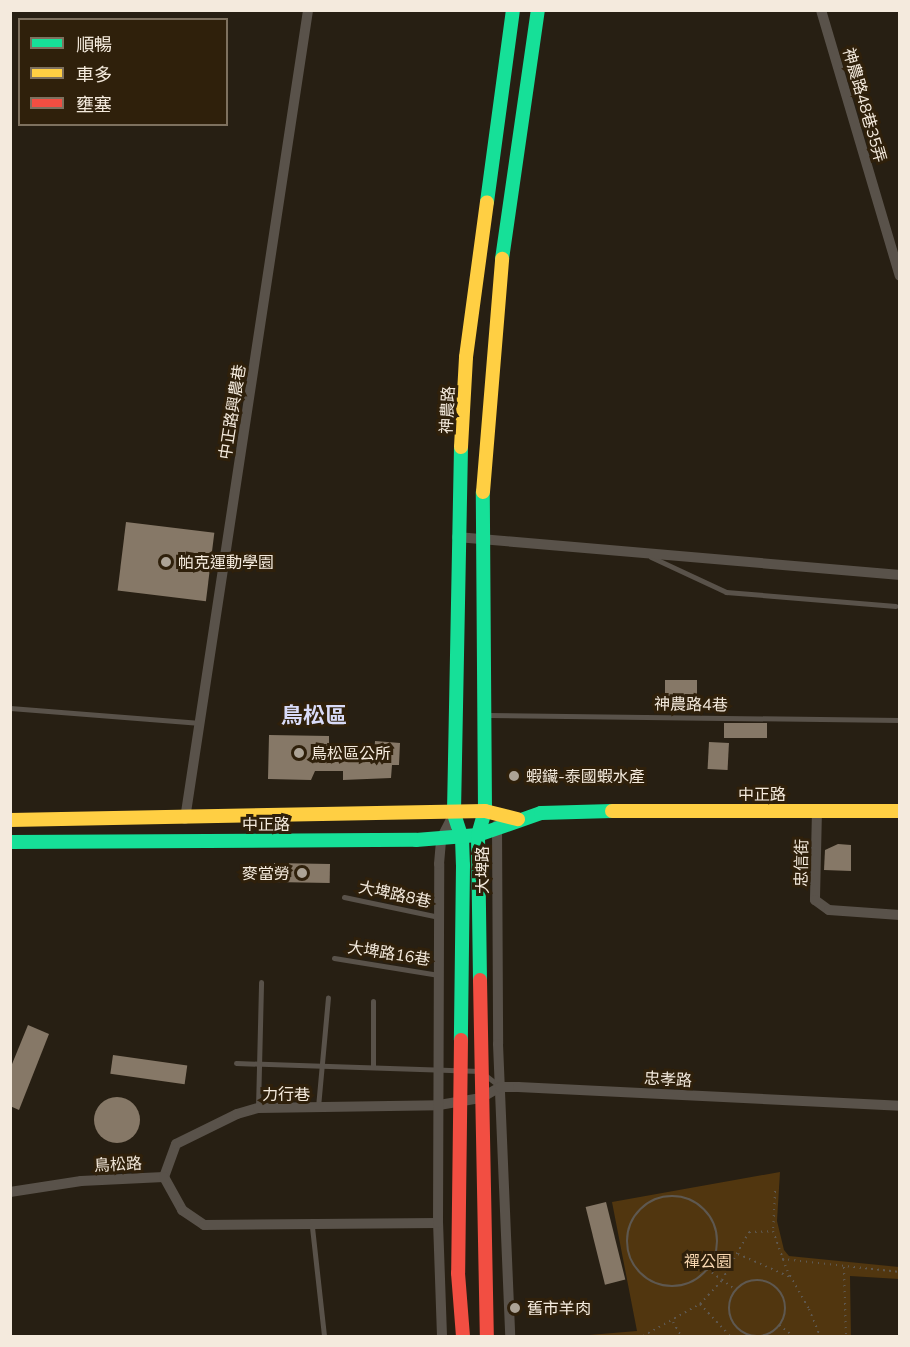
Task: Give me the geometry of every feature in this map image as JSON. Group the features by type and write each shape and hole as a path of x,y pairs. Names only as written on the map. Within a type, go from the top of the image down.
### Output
{"main road":[{"name":"神農路","path":"454,814 457,537 466,357 513,10"},
{"path":"484,811 481,537 492,346 538,10"},
{"path":"497,124 521,127"},
{"name":"中正路","path":"10,820 454,814 484,811 518,819"},
{"name":"大埤路","path":"484,811 478,835 480,1071 487,1336"},
{"name":"中正路","path":"10,842 441,839 478,835 518,819 574,811 900,811"},
{"name":"大埤路","path":"454,814 462,838 462,1070 458,1273 463,1336"}],"street":[{"name":"中正路興農巷","path":"185,819 309,10"},
{"name":"神農路48巷35弄","path":"821,10 900,276"},
{"path":"457,537 481,537 900,575"},
{"name":"忠信街","path":"817,810 815,900 829,909 900,915"},
{"name":"大埤路","path":"484,811 498,827 500,1087 510,1336"},
{"path":"442,1336 438,1223 439,917 441,839 454,814"},
{"path":"439,1105 481,1098 500,1087"},
{"name":"忠孝路","path":"500,1087 900,1106"},
{"name":"力行巷","path":"164,1177 176,1144 237,1114 258,1108 318,1109 439,1105"},
{"name":"鳥松路","path":"10,1192 81,1181 164,1177 182,1210 204,1225 312,1227 438,1223"}],"lane":[{"path":"639,552 726,592 895,606"},
{"path":"10,708 200,723"},
{"name":"神農路4巷","path":"482,715 900,720"},
{"name":"大埤路8巷","path":"344,897 439,917"},
{"name":"大埤路16巷","path":"333,958 439,975"},
{"path":"258,1108 261,982"},
{"path":"318,1109 319,1067 328,997"},
{"path":"373,1001 373,1066"},
{"path":"236,1063 480,1071 500,1087"},
{"path":"312,1227 324,1336"}],"path":[{"path":"775,1191 773,1231 790,1277 820,1336"},
{"path":"665,1195 695,1201 707,1211 716,1233 715,1256 707,1269 696,1279 676,1286 655,1283 642,1276 627,1252 626,1238 638,1210 665,1195"},
{"path":"643,1336 673,1322 700,1304 722,1280 749,1232 773,1231"},
{"path":"738,1254 790,1277"},
{"path":"782,1259 900,1272"},
{"path":"844,1266 846,1336"},
{"path":"707,1269 736,1290"},
{"path":"753,1281 771,1284 778,1290 785,1308 779,1325 765,1335 740,1330 730,1307 736,1290 753,1281"},
{"path":"700,1304 730,1336"},
{"path":"673,1322 681,1336"},
{"path":"779,1325 793,1336"}],"green space":[{"name":"禪公園","path":"780,1172 777,1221 784,1250 789,1256 899,1267 899,1279 850,1276 851,1336 577,1336 637,1331 612,1202"}],"building":[{"name":"帕克運動學園","path":"126,522 214,533 206,601 118,590"},
{"path":"665,680 697,680 697,700 665,700"},
{"path":"724,723 767,723 767,738 724,738"},
{"path":"269,735 329,736 329,755 374,755 375,741 400,743 399,765 392,765 391,778 343,780 343,771 315,771 311,780 268,779"},
{"path":"709,742 729,743 728,770 708,769"},
{"path":"838,844 851,845 851,871 824,870 825,850"},
{"name":"麥當勞","path":"274,863 330,864 330,883 274,882"},
{"path":"28,1025 49,1034 19,1110 10,1106 10,1069"},
{"path":"113,1055 187,1065 185,1084 110,1074"},
{"path":"122,1097 134,1103 139,1111 139,1129 134,1137 126,1142 112,1143 100,1137 95,1129 94,1115 100,1103 108,1098"},
{"path":"606,1202 625,1280 605,1285 586,1207"}],"traffic: fast":[{"path":"487,202 513,10"},
{"path":"502,259 538,10"},
{"path":"461,447 454,814 462,838 463,865 461,1040"},
{"path":"480,980 478,835 485,811 483,492"},
{"path":"10,842 416,840 478,835 541,813 612,811"}],"traffic: slow":[{"path":"461,447 466,357 487,202"},
{"path":"483,492 502,259"},
{"path":"10,820 485,811 518,819"},
{"path":"612,811 900,811"}],"traffic: jam":[{"path":"480,980 487,1336"},
{"path":"461,1040 458,1273 463,1336"}],"place":[{"name":"帕克運動學園","path":"166,562"},
{"name":"鳥松區公所","path":"299,753"},
{"name":"蝦鑶-泰國蝦水產","path":"514,776"},
{"name":"麥當勞","path":"302,873"},
{"name":"舊市羊肉","path":"515,1308"}],"district":[{"name":"鳥松區","path":"314,716"}]}
